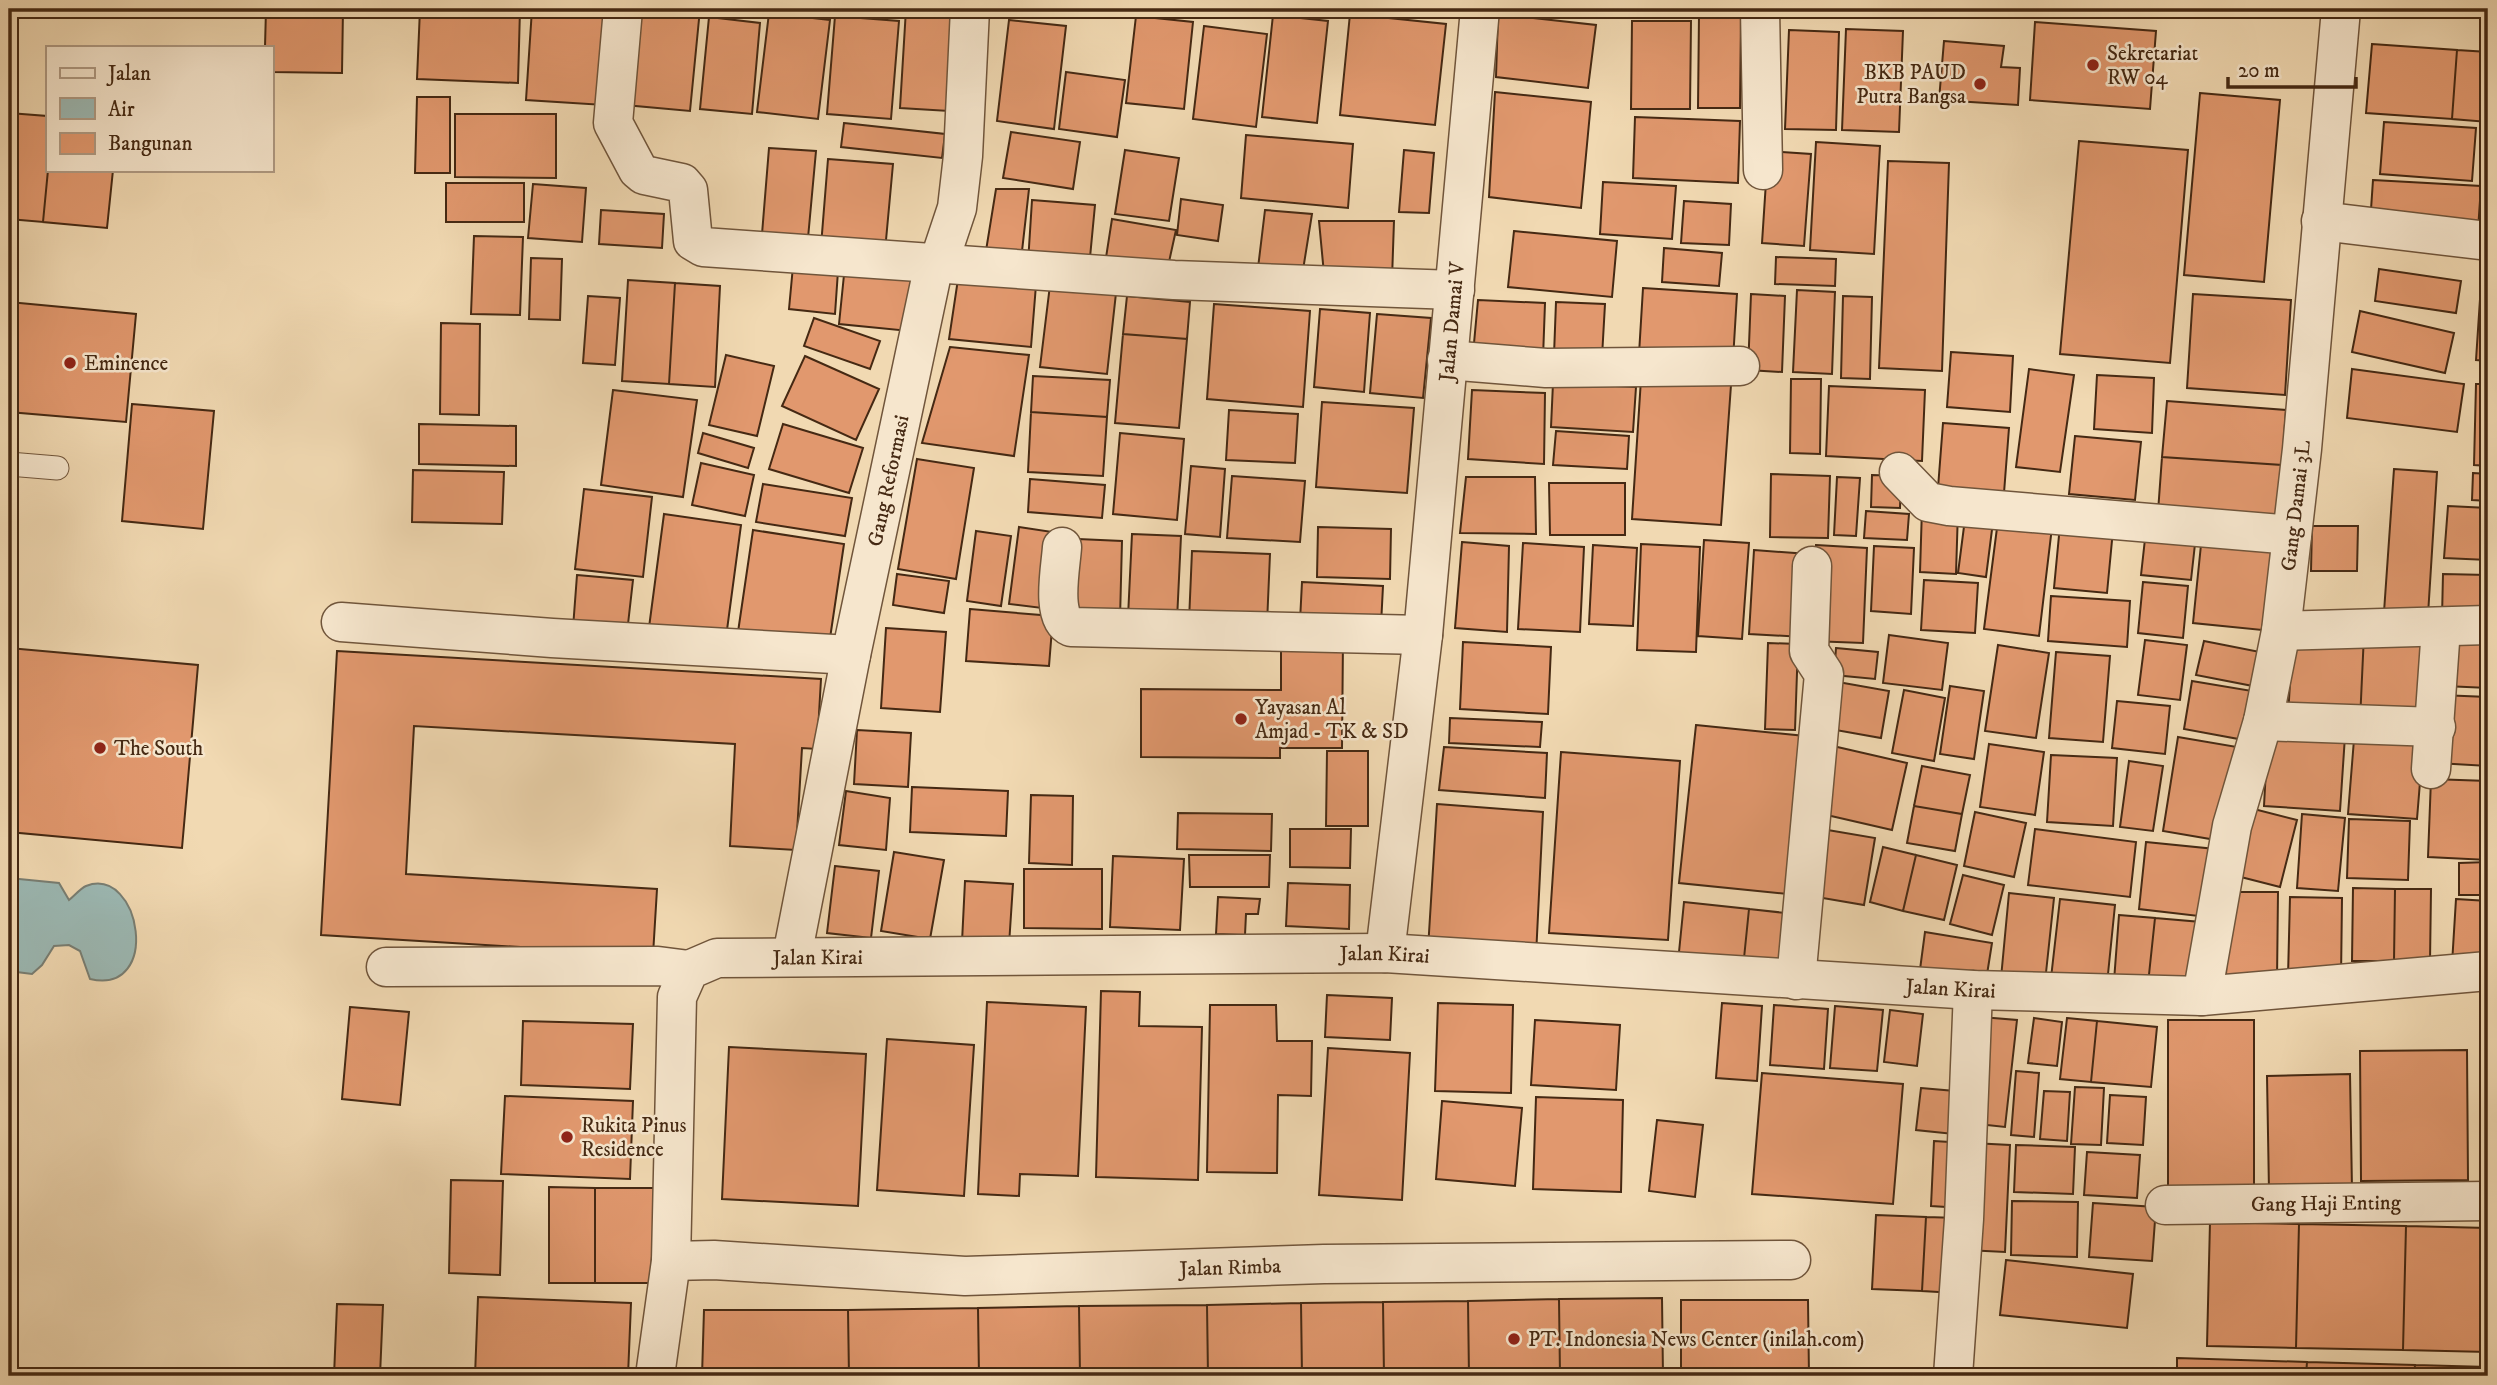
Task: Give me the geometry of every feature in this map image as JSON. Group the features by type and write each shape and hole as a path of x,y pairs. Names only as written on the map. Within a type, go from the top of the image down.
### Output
{"street":[{"path":"623,9 613,123 638,170 644,175 682,183 688,190 693,241 703,247 1174,280 1455,290"},
{"name":"Gang Reformasi","path":"792,956 851,654 934,264 938,265 957,208 963,156 970,9"},
{"name":"Jalan Damai V","path":"1385,953 1423,635 1480,9"},
{"path":"1760,9 1763,170"},
{"name":"Gang Damai 3L","path":"2202,996 2232,827 2263,721 2281,631 2341,9"},
{"path":"2321,221 2488,241"},
{"path":"1447,360 1546,368 1740,366"},
{"path":"1899,472 1928,502 1949,506 2292,535"},
{"path":"1062,547 1058,612 1065,625 1071,627 1423,635"},
{"path":"1796,980 1824,674 1809,651 1812,566"},
{"path":"341,622 552,638 851,654"},
{"path":"2281,631 2488,625"},
{"path":"2431,769 2441,628"},
{"path":"2263,721 2436,727"},
{"name":"Jalan Kirai","path":"689,970 717,958 792,956 1385,953 1973,990 2202,996 2488,971"},
{"path":"386,967 658,965 689,970 677,997 671,1261 655,1376"},
{"path":"1953,1376 1964,1219 1973,990"},
{"name":"Gang Haji Enting","path":"2165,1205 2488,1201"},
{"name":"Jalan Rimba","path":"671,1261 715,1260 965,1276 1324,1264 1791,1260"}],"lane":[{"path":"9,464 57,468"}],"water":[{"path":"9,878 59,883 69,900 86,886 105,885 120,894 130,911 136,931 135,952 127,969 113,979 90,979 80,951 69,945 54,946 42,965 32,974 9,971"}],"building":[{"path":"266,9 343,9 342,73 273,72 273,46 265,46"},
{"path":"420,9 520,9 518,83 417,79"},
{"path":"532,9 609,9 604,105 526,100"},
{"path":"635,9 700,9 690,111 625,105"},
{"path":"906,9 956,9 949,111 900,108"},
{"path":"769,13 830,20 818,119 757,112"},
{"path":"1350,14 1446,24 1435,125 1340,115"},
{"path":"1498,14 1596,25 1588,88 1496,77"},
{"path":"1273,15 1328,21 1317,123 1262,117"},
{"path":"1699,15 1741,16 1740,108 1698,108"},
{"path":"835,16 899,21 891,119 827,114"},
{"path":"1136,16 1193,22 1184,109 1126,103"},
{"path":"709,17 760,23 752,114 700,109"},
{"path":"1009,20 1066,26 1054,129 997,121"},
{"path":"1632,21 1691,21 1690,109 1631,109"},
{"name":"Sekretariat RW 04","path":"2035,22 2156,31 2150,109 2030,100"},
{"path":"1204,26 1267,34 1256,127 1193,119"},
{"path":"1846,29 1903,31 1899,132 1842,130"},
{"path":"1789,30 1839,32 1836,130 1785,129"},
{"name":"BKB PAUD Putra Bangsa","path":"1944,41 2004,46 2001,67 2020,68 2018,105 1939,100"},
{"path":"2372,44 2457,50 2452,119 2366,113"},
{"path":"2457,50 2488,52 2488,122 2452,119"},
{"path":"1066,72 1125,80 1117,137 1059,129"},
{"path":"1495,92 1591,102 1581,208 1489,197"},
{"path":"2200,93 2280,100 2264,282 2184,275"},
{"path":"417,97 450,97 450,173 415,173"},
{"path":"9,113 46,116 48,172 43,222 9,219"},
{"path":"455,114 556,114 556,178 455,177"},
{"path":"1635,117 1740,121 1738,183 1633,178"},
{"path":"2384,122 2476,128 2472,181 2380,174"},
{"path":"844,123 945,134 942,158 841,147"},
{"path":"1011,132 1080,142 1073,189 1003,178"},
{"path":"1246,135 1353,144 1348,208 1241,198"},
{"path":"2079,141 2188,150 2170,363 2060,354"},
{"path":"1816,142 1880,146 1874,254 1810,250"},
{"path":"769,148 816,151 808,238 762,234"},
{"path":"1125,150 1179,158 1169,221 1115,214"},
{"path":"1404,150 1434,153 1429,213 1399,212"},
{"path":"1768,151 1811,154 1804,246 1762,243"},
{"path":"828,159 893,164 885,251 821,246"},
{"path":"1888,161 1949,163 1942,371 1879,368"},
{"path":"48,172 113,172 107,228 43,222"},
{"path":"2373,180 2481,186 2478,230 2370,224"},
{"path":"1603,182 1676,186 1672,239 1600,234"},
{"path":"446,183 524,183 524,222 446,222"},
{"path":"533,184 586,188 582,242 528,238"},
{"path":"996,189 1029,189 1020,269 984,263"},
{"path":"1181,199 1223,205 1218,241 1177,235"},
{"path":"1032,200 1095,205 1089,268 1028,263"},
{"path":"1684,201 1731,204 1729,245 1681,243"},
{"path":"601,210 664,214 662,248 599,244"},
{"path":"1265,210 1312,214 1303,270 1258,268"},
{"path":"1112,219 1176,230 1167,271 1105,264"},
{"path":"1319,221 1394,221 1392,279 1324,274"},
{"path":"1514,231 1617,241 1612,297 1508,287"},
{"path":"474,236 523,237 520,315 471,314"},
{"path":"1664,248 1722,253 1719,286 1662,282"},
{"path":"1776,257 1836,259 1835,286 1775,284"},
{"path":"531,258 562,259 560,320 529,319"},
{"path":"845,265 915,272 909,331 839,324"},
{"path":"793,266 838,271 835,314 789,309"},
{"path":"2379,269 2461,281 2456,313 2375,301"},
{"path":"958,279 1036,285 1031,347 949,339"},
{"path":"628,280 675,283 669,384 622,381"},
{"path":"675,283 720,286 715,387 669,384"},
{"path":"2481,284 2488,284 2488,361 2476,360"},
{"path":"1050,285 1116,293 1107,374 1040,367"},
{"path":"1643,288 1737,294 1733,360 1639,354"},
{"path":"1797,290 1835,292 1832,374 1793,372"},
{"path":"1751,294 1785,296 1782,372 1748,370"},
{"path":"2193,294 2291,300 2285,395 2187,388"},
{"path":"588,296 620,298 615,365 583,363"},
{"path":"1127,296 1190,302 1187,339 1123,334"},
{"path":"1843,296 1872,297 1870,379 1841,378"},
{"path":"1478,300 1545,303 1543,358 1473,354"},
{"name":"Eminence","path":"9,302 136,314 126,422 9,412"},
{"path":"1556,302 1605,304 1602,357 1554,355"},
{"path":"1214,304 1310,311 1303,407 1207,399"},
{"path":"1320,309 1370,313 1364,392 1314,387"},
{"path":"2360,311 2454,333 2445,373 2352,352"},
{"path":"1377,314 1431,318 1423,398 1370,393"},
{"path":"814,318 880,341 870,369 804,346"},
{"path":"441,323 480,324 479,415 440,414"},
{"path":"1123,334 1187,339 1179,428 1115,423"},
{"path":"950,347 1029,355 1014,456 922,443"},
{"path":"1951,352 2013,356 2010,412 1947,407"},
{"path":"726,355 774,366 757,436 709,425"},
{"path":"805,356 879,389 856,440 782,406"},
{"path":"2029,369 2074,375 2060,472 2016,467"},
{"path":"2352,369 2464,384 2457,432 2347,418"},
{"path":"2097,375 2154,378 2152,433 2094,429"},
{"path":"1033,376 1110,380 1107,417 1031,412"},
{"path":"1641,379 1731,385 1721,525 1632,519"},
{"path":"1791,379 1821,379 1820,454 1790,453"},
{"path":"1553,383 1636,387 1633,432 1551,427"},
{"path":"2476,384 2488,384 2488,466 2474,465"},
{"path":"1829,386 1925,390 1922,461 1826,456"},
{"path":"613,390 697,400 683,497 601,485"},
{"path":"1472,390 1545,393 1544,464 1468,459"},
{"path":"2167,401 2286,410 2282,465 2162,457"},
{"path":"1322,402 1414,408 1407,493 1316,487"},
{"path":"132,404 214,411 203,529 122,521"},
{"path":"1229,410 1298,414 1295,463 1226,460"},
{"path":"1031,412 1107,417 1103,476 1028,472"},
{"path":"1943,423 2009,428 2004,493 1938,488"},
{"path":"419,424 516,426 516,466 419,464"},
{"path":"783,424 863,448 849,493 769,469"},
{"path":"1556,431 1629,436 1627,469 1553,465"},
{"path":"703,433 754,448 748,468 698,453"},
{"path":"1120,433 1184,439 1177,520 1113,514"},
{"path":"2075,436 2141,442 2135,500 2069,494"},
{"path":"2162,457 2282,465 2278,521 2158,512"},
{"path":"917,459 974,468 956,579 898,569"},
{"path":"701,463 754,475 745,516 692,505"},
{"path":"1191,466 1225,469 1220,537 1185,534"},
{"path":"2394,469 2437,472 2428,615 2384,612"},
{"path":"413,470 504,472 502,524 412,522"},
{"path":"2473,473 2488,474 2488,501 2472,500"},
{"path":"1771,474 1830,476 1828,538 1770,537"},
{"path":"1872,475 1901,476 1900,508 1871,507"},
{"path":"1232,476 1305,481 1300,542 1227,538"},
{"path":"1466,477 1535,477 1536,534 1460,533"},
{"path":"1837,477 1860,478 1856,536 1834,535"},
{"path":"1030,479 1105,485 1102,518 1028,512"},
{"path":"1549,483 1625,483 1625,535 1550,535"},
{"path":"763,484 852,498 845,536 756,522"},
{"path":"584,489 652,497 643,577 575,569"},
{"path":"2448,506 2488,508 2488,560 2444,558"},
{"path":"1922,508 1958,510 1956,574 1920,572"},
{"path":"1866,511 1909,514 1907,540 1864,538"},
{"path":"1966,511 1994,514 1986,577 1958,573"},
{"path":"664,514 741,525 725,645 648,635"},
{"path":"1998,520 2052,527 2039,636 1984,629"},
{"path":"2060,525 2113,530 2107,593 2054,588"},
{"path":"2312,526 2358,526 2357,571 2311,571"},
{"path":"1019,527 1059,533 1050,609 1009,604"},
{"path":"1318,527 1391,529 1390,579 1317,577"},
{"path":"753,530 844,544 829,645 738,632"},
{"path":"2146,530 2196,535 2191,580 2141,575"},
{"path":"976,531 1011,536 1001,606 967,601"},
{"path":"1132,534 1181,536 1177,620 1128,617"},
{"path":"2202,535 2281,543 2272,631 2193,623"},
{"path":"1078,539 1122,541 1120,619 1075,617"},
{"path":"1704,540 1749,543 1742,639 1698,636"},
{"path":"1462,542 1509,546 1507,632 1455,628"},
{"path":"1523,543 1584,547 1580,632 1518,629"},
{"path":"1641,544 1700,547 1696,652 1637,650"},
{"path":"1593,545 1637,548 1633,626 1589,624"},
{"path":"1816,545 1867,548 1863,643 1811,641"},
{"path":"1874,546 1914,548 1911,614 1871,611"},
{"path":"1754,550 1808,554 1803,637 1749,634"},
{"path":"1192,551 1270,554 1267,624 1189,621"},
{"path":"897,574 949,581 944,613 893,605"},
{"path":"2443,574 2488,575 2488,619 2442,617"},
{"path":"577,575 633,580 627,633 573,628"},
{"path":"1924,580 1978,583 1975,633 1921,630"},
{"path":"1302,582 1383,586 1381,625 1300,621"},
{"path":"2143,582 2188,586 2183,638 2138,633"},
{"path":"2051,596 2130,601 2127,647 2048,641"},
{"path":"970,609 1053,616 1049,666 966,661"},
{"path":"886,628 946,632 940,712 881,708"},
{"path":"2293,631 2364,634 2360,721 2288,717"},
{"path":"2364,634 2429,638 2424,724 2360,721"},
{"path":"1889,635 1948,643 1942,690 1883,683"},
{"path":"2447,636 2488,638 2488,688 2445,686"},
{"name":"Yayasan Al Amjad - TK & SD","path":"1281,639 1343,639 1342,748 1280,748 1280,758 1141,757 1141,689 1281,690"},
{"path":"2145,640 2187,645 2180,700 2138,695"},
{"path":"2204,641 2265,653 2258,687 2196,675"},
{"path":"1463,642 1551,647 1548,714 1460,709"},
{"path":"1768,643 1798,644 1795,730 1765,729"},
{"path":"1998,645 2049,653 2036,738 1985,731"},
{"name":"The South","path":"9,648 198,665 182,848 9,832"},
{"path":"1836,648 1878,652 1875,679 1834,675"},
{"path":"337,651 821,679 817,749 802,748 796,850 730,846 735,744 414,726 406,874 657,889 653,955 321,935"},
{"path":"2056,652 2110,656 2103,742 2049,738"},
{"path":"2192,681 2252,691 2244,740 2184,729"},
{"path":"1838,682 1889,691 1881,738 1830,729"},
{"path":"1950,686 1984,691 1974,759 1940,754"},
{"path":"1904,690 1945,698 1934,761 1892,753"},
{"path":"2440,695 2488,697 2488,766 2437,763"},
{"path":"2117,701 2170,706 2165,754 2112,748"},
{"path":"1450,718 1542,722 1540,747 1449,743"},
{"path":"1696,725 1815,737 1798,895 1679,883"},
{"path":"2355,727 2424,733 2417,819 2348,814"},
{"path":"857,730 911,733 908,787 854,784"},
{"path":"2268,732 2345,736 2340,811 2264,806"},
{"path":"2178,737 2237,747 2222,841 2163,831"},
{"path":"1989,744 2044,752 2035,815 1980,807"},
{"path":"1833,746 1907,763 1892,830 1818,813"},
{"path":"1444,747 1547,753 1545,798 1439,790"},
{"path":"1327,751 1368,751 1368,826 1326,826"},
{"path":"1561,752 1680,761 1668,940 1549,933"},
{"path":"2051,755 2117,758 2113,826 2047,822"},
{"path":"2129,761 2163,766 2153,831 2120,827"},
{"path":"1922,766 1970,775 1962,814 1914,806"},
{"path":"2431,779 2488,781 2488,860 2428,857"},
{"path":"912,787 1008,791 1006,836 910,832"},
{"path":"846,791 890,798 886,850 839,845"},
{"path":"1031,795 1073,796 1072,865 1029,863"},
{"path":"1437,804 1543,812 1536,956 1428,949"},
{"path":"1914,806 1962,814 1955,851 1907,843"},
{"path":"2250,808 2297,820 2280,887 2233,875"},
{"path":"1975,812 2026,823 2014,877 1964,866"},
{"path":"1178,813 1272,814 1271,851 1177,849"},
{"path":"2302,814 2345,818 2338,891 2297,888"},
{"path":"2349,819 2410,821 2408,880 2347,878"},
{"path":"1816,828 1875,838 1864,905 1805,895"},
{"path":"1290,829 1351,829 1350,868 1290,867"},
{"path":"2035,829 2136,842 2130,897 2028,885"},
{"path":"2146,842 2215,849 2207,917 2139,909"},
{"path":"1883,847 1916,855 1903,911 1870,902"},
{"path":"894,852 944,860 930,939 881,931"},
{"path":"1189,855 1270,855 1269,887 1190,887"},
{"path":"1916,855 1957,865 1944,920 1903,911"},
{"path":"1113,856 1184,859 1180,930 1110,927"},
{"path":"2488,862 2488,895 2459,895 2459,863"},
{"path":"835,866 879,871 871,938 827,933"},
{"path":"1024,869 1102,869 1102,929 1024,928"},
{"path":"1963,875 2004,885 1992,935 1950,924"},
{"path":"965,881 1013,884 1009,945 962,942"},
{"path":"1288,883 1350,885 1349,929 1286,926"},
{"path":"2353,888 2395,889 2394,961 2352,961"},
{"path":"2395,889 2431,889 2430,962 2394,961"},
{"path":"2227,892 2278,892 2277,981 2226,981"},
{"path":"2009,893 2054,898 2045,982 2001,978"},
{"path":"1218,897 1260,899 1258,914 1246,914 1245,935 1216,934"},
{"path":"2290,897 2342,898 2341,979 2288,977"},
{"path":"2060,899 2115,905 2107,984 2051,978"},
{"path":"2456,899 2488,901 2488,965 2452,964"},
{"path":"1684,902 1749,909 1743,968 1678,962"},
{"path":"1749,909 1795,914 1789,973 1743,968"},
{"path":"2119,915 2155,918 2148,984 2114,981"},
{"path":"2155,918 2201,922 2195,988 2148,984"},
{"path":"1925,932 1992,943 1985,987 1919,977"},
{"path":"1101,991 1140,992 1139,1026 1202,1027 1198,1180 1096,1177"},
{"path":"1327,995 1392,998 1390,1040 1325,1037"},
{"path":"987,1002 1086,1007 1078,1176 1020,1174 1019,1196 978,1194"},
{"path":"1438,1003 1513,1005 1511,1093 1435,1091"},
{"path":"1722,1003 1762,1006 1757,1081 1716,1078"},
{"path":"1210,1005 1276,1005 1277,1041 1312,1041 1311,1096 1278,1095 1277,1173 1207,1172"},
{"path":"1774,1005 1828,1009 1824,1069 1770,1065"},
{"path":"1835,1006 1883,1010 1877,1071 1830,1068"},
{"path":"350,1007 409,1012 400,1105 342,1099"},
{"path":"1890,1010 1923,1014 1917,1066 1884,1062"},
{"path":"1981,1017 2017,1020 2005,1127 1969,1123"},
{"path":"2034,1018 2062,1022 2057,1066 2028,1063"},
{"path":"2067,1018 2097,1021 2091,1082 2060,1079"},
{"path":"1535,1020 1620,1025 1616,1090 1531,1085"},
{"path":"2168,1020 2254,1020 2254,1191 2168,1191"},
{"path":"523,1021 633,1024 630,1089 521,1085"},
{"path":"2097,1021 2157,1027 2151,1087 2091,1082"},
{"path":"887,1039 974,1045 964,1196 877,1190"},
{"path":"729,1047 866,1054 858,1206 722,1199"},
{"path":"1328,1048 1410,1053 1402,1200 1319,1195"},
{"path":"2467,1050 2468,1180 2361,1181 2360,1051"},
{"path":"2016,1071 2039,1073 2034,1137 2011,1135"},
{"path":"1762,1073 1903,1084 1893,1204 1752,1194"},
{"path":"2350,1074 2352,1189 2269,1191 2267,1076"},
{"path":"2075,1087 2104,1088 2101,1145 2071,1144"},
{"path":"1921,1088 1966,1092 1963,1135 1916,1130"},
{"path":"2044,1091 2070,1092 2067,1141 2040,1139"},
{"path":"2110,1095 2146,1097 2143,1145 2107,1143"},
{"name":"Rukita Pinus Residence","path":"505,1096 633,1101 630,1179 501,1174"},
{"path":"1536,1097 1623,1100 1621,1192 1533,1189"},
{"path":"1442,1101 1522,1108 1515,1186 1436,1179"},
{"path":"1657,1120 1703,1125 1695,1197 1649,1191"},
{"path":"1934,1141 1965,1143 1962,1208 1931,1206"},
{"path":"1972,1143 2010,1145 2005,1252 1966,1250"},
{"path":"2016,1145 2075,1147 2073,1194 2014,1192"},
{"path":"2087,1152 2140,1155 2137,1198 2084,1195"},
{"path":"451,1180 503,1181 500,1275 449,1273"},
{"path":"549,1187 595,1188 595,1283 549,1283"},
{"path":"595,1188 654,1188 655,1283 595,1283"},
{"path":"2012,1201 2078,1202 2077,1257 2011,1255"},
{"path":"2093,1203 2156,1207 2152,1261 2089,1257"},
{"path":"1876,1215 1926,1217 1922,1291 1872,1289"},
{"path":"1926,1217 1958,1218 1955,1293 1922,1291"},
{"path":"2210,1222 2299,1224 2296,1348 2207,1346"},
{"path":"2299,1224 2406,1226 2403,1350 2296,1348"},
{"path":"2406,1226 2488,1228 2488,1352 2403,1350"},
{"path":"2006,1260 2133,1274 2127,1328 2000,1315"},
{"path":"478,1297 631,1303 628,1376 475,1376"},
{"path":"1662,1298 1663,1376 1560,1376 1559,1299"},
{"name":"PT. Indonesia News Center (inilah.com)","path":"1559,1299 1560,1376 1469,1376 1468,1301"},
{"path":"1681,1300 1808,1300 1809,1376 1681,1376"},
{"path":"1468,1301 1469,1376 1384,1376 1383,1302"},
{"path":"1383,1302 1384,1376 1302,1376 1301,1303"},
{"path":"1301,1303 1302,1376 1208,1376 1207,1305"},
{"path":"337,1304 383,1305 380,1376 334,1376"},
{"path":"1207,1305 1208,1376 1080,1376 1079,1306"},
{"path":"1079,1306 1080,1376 979,1376 978,1308"},
{"path":"978,1308 979,1376 849,1376 848,1310"},
{"path":"704,1310 848,1310 849,1376 702,1376"},
{"path":"2177,1358 2307,1362 2306,1376 2177,1376"},
{"path":"2307,1362 2415,1365 2414,1376 2306,1376"},
{"path":"2415,1365 2488,1367 2488,1376 2414,1376"}],"place":[{"name":"Sekretariat RW 04","path":"2093,65"},
{"name":"BKB PAUD Putra Bangsa","path":"1980,84"},
{"name":"Eminence","path":"70,363"},
{"name":"Yayasan Al Amjad - TK & SD","path":"1241,719"},
{"name":"The South","path":"100,748"},
{"name":"Rukita Pinus Residence","path":"567,1137"},
{"name":"PT. Indonesia News Center (inilah.com)","path":"1514,1339"}]}
